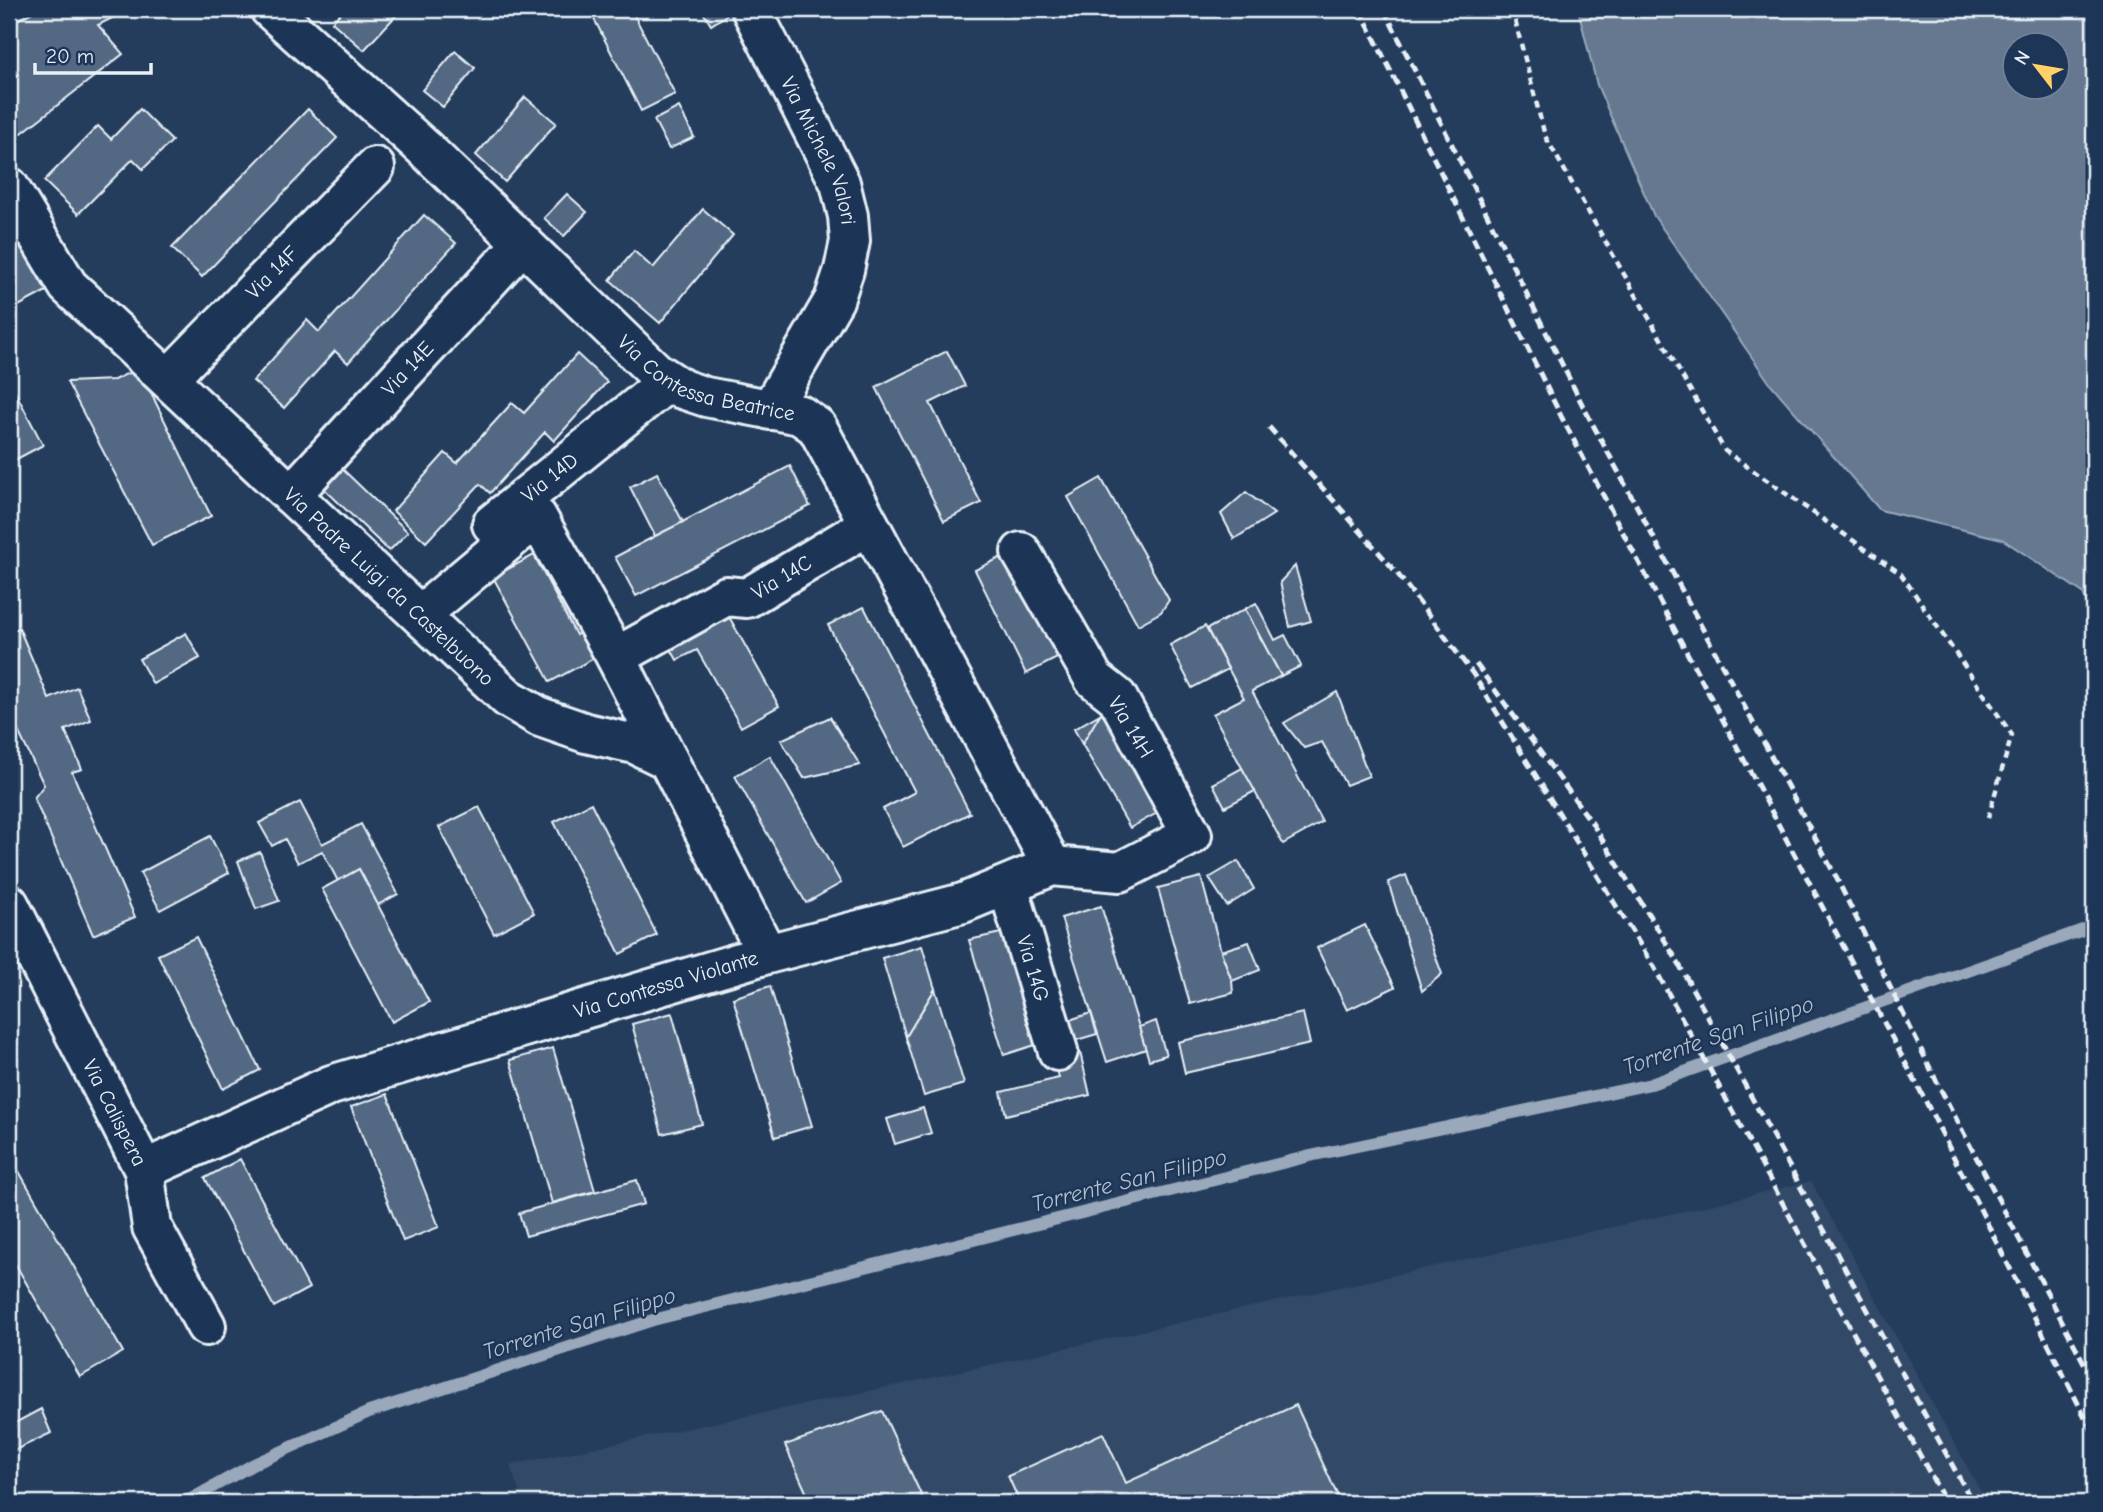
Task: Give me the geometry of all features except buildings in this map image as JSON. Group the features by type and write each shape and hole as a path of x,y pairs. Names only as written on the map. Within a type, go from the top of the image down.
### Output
{"street":[{"name":"Via Michele Valori","path":"751,9 840,183 848,216 850,241 845,270 834,300 770,410"},
{"name":"Via Contessa Beatrice","path":"275,10 425,148 656,372 682,389 706,397 800,415 817,427 1052,866"},
{"name":"Via 14F","path":"168,379 375,167"},
{"name":"Via Padre Luigi da Castelbuono","path":"9,187 68,285 508,698 540,717 586,733 635,744 668,760"},
{"name":"Via 14E","path":"291,495 523,243"},
{"name":"Via 14D","path":"460,580 449,558 669,381"},
{"path":"420,615 537,517 616,657 767,954"},
{"name":"Via 14C","path":"616,657 726,596 747,598 869,525"},
{"name":"Via 14H","path":"1021,552 1094,679 1116,697 1192,835"},
{"name":"Via Contessa Violante","path":"144,1170 331,1085 767,954 962,904 1052,866 1120,872 1192,835"},
{"name":"Via 14G","path":"1008,886 1058,1051"},
{"name":"Via Calispera","path":"9,904 144,1170 152,1227 206,1326"}],"path":[{"path":"1512,9 1545,136 1725,451 1901,574 2012,735 1988,818"}],"shaded area":[{"path":"1578,9 2094,9 2094,620 2083,593 2002,539 1880,510 1769,382 1654,216 1597,85"},
{"path":"1811,1181 1987,1503 523,1503 510,1465 898,1385"}],"waterway":[{"name":"Torrente San Filippo","path":"184,1503 254,1464 369,1412 653,1320 1310,1156 1651,1084 2094,926"}],"railway":[{"path":"1360,9 1562,418 1922,1094 2094,1435"},
{"path":"1384,9 1584,408 1835,875 1939,1086 2094,1382"},
{"path":"1269,427 1397,573 1473,674 1654,967 1946,1503"},
{"path":"1476,664 1592,823 1675,957 1973,1503"}]}
